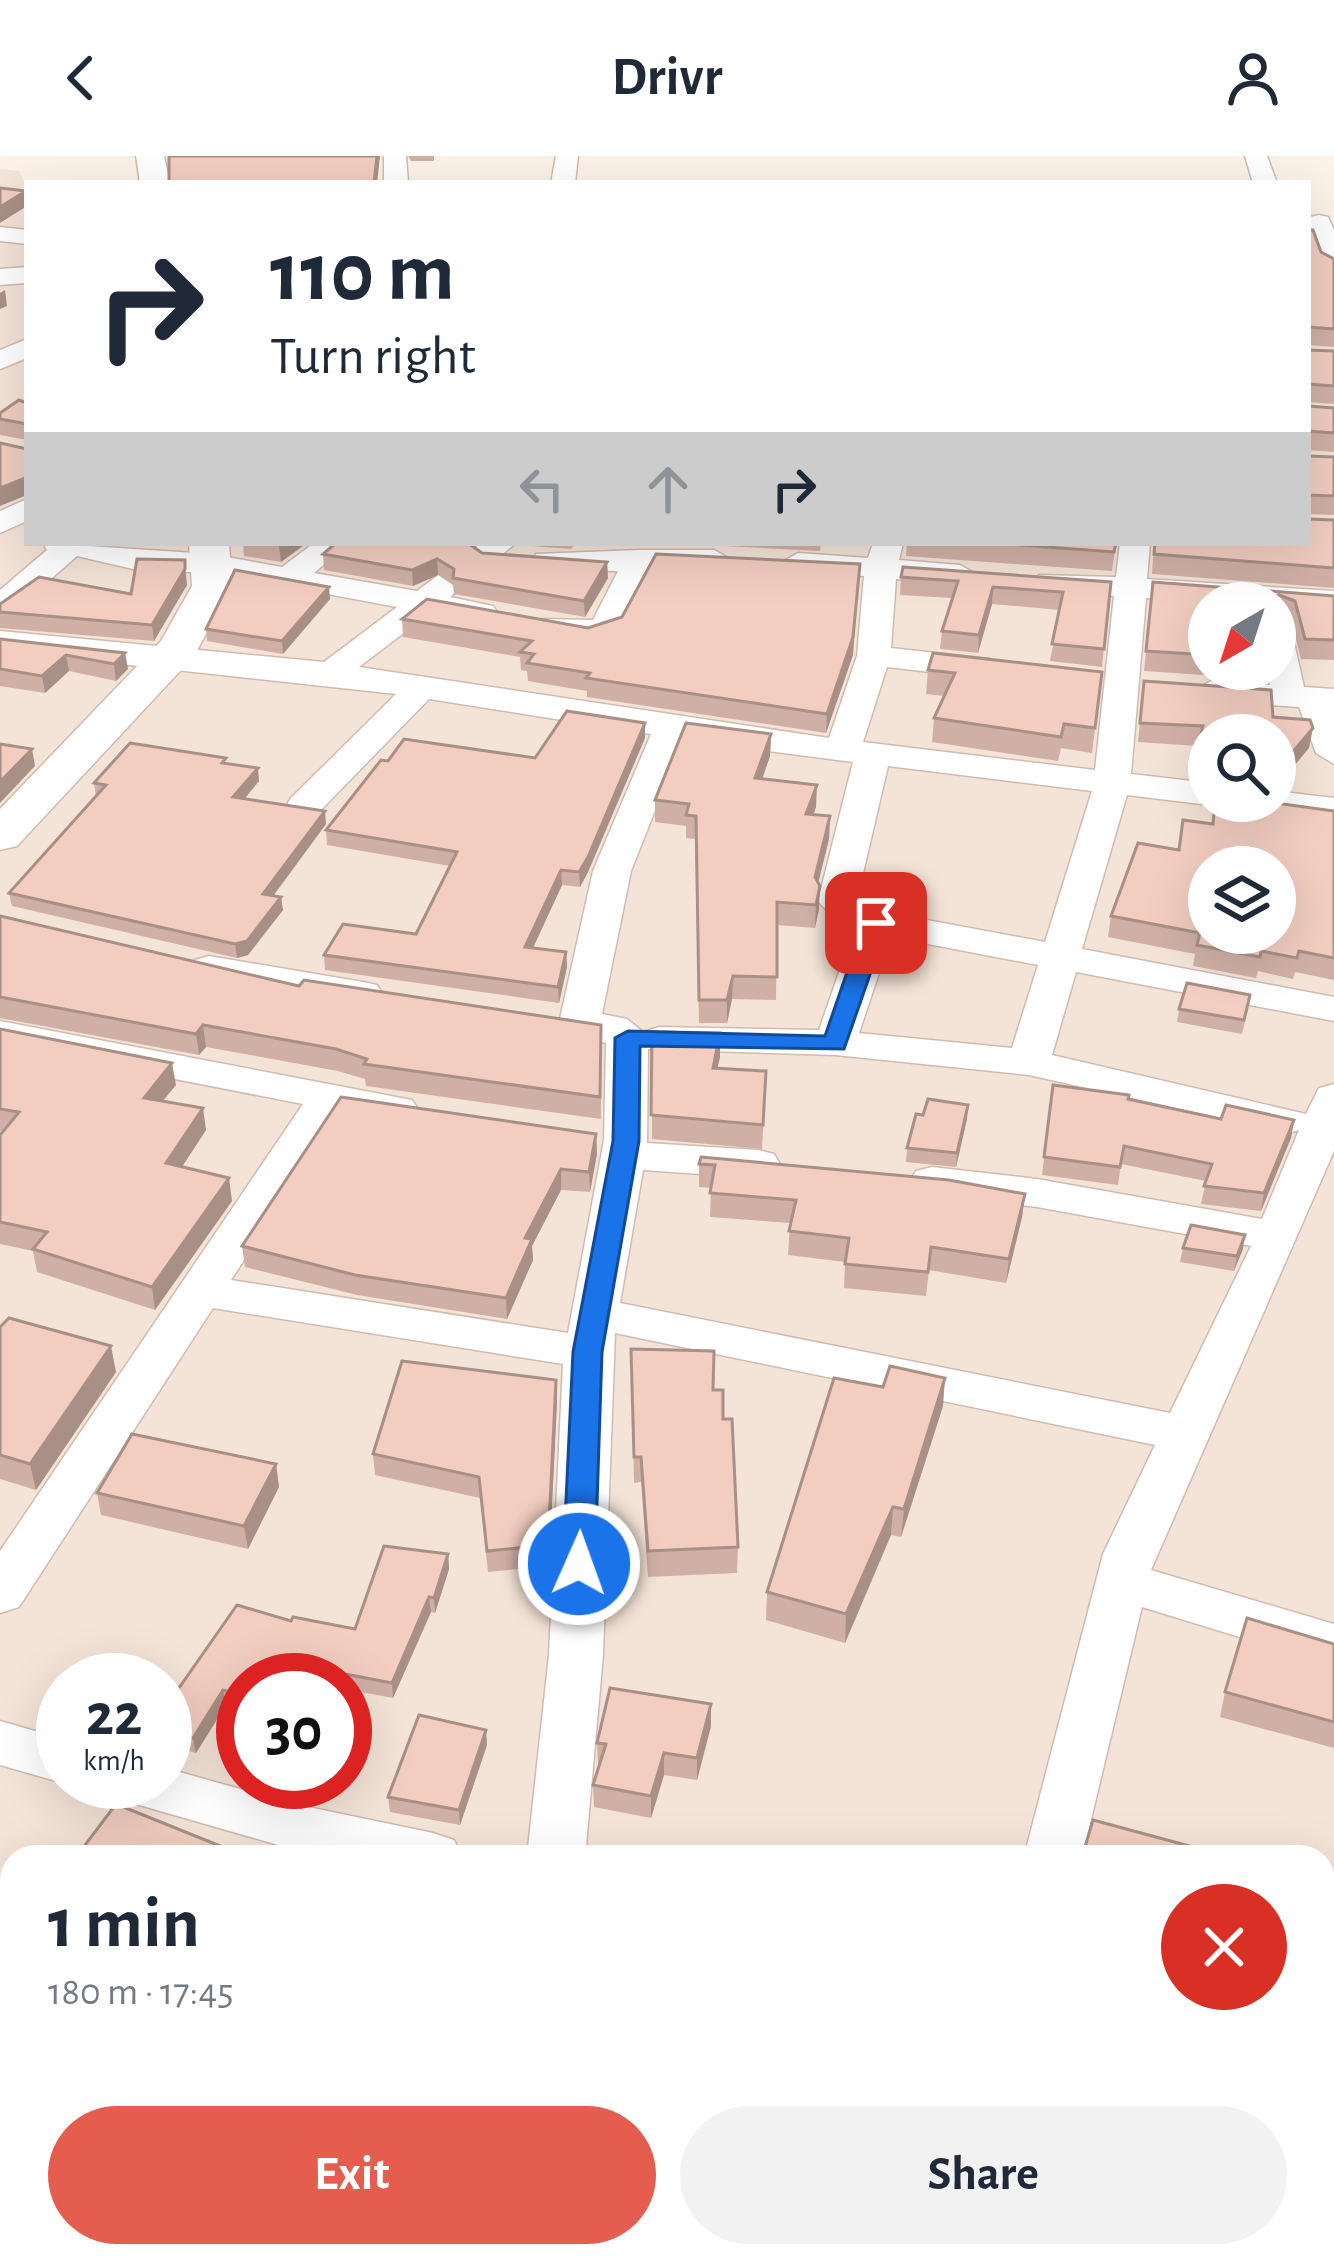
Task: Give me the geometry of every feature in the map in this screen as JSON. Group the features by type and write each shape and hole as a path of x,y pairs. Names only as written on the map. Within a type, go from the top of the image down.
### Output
{"street":[{"path":"1320,222 1334,265"},
{"path":"0,607 62,546"},
{"path":"73,546 146,563 210,553 288,577 598,630 606,626 625,556"},
{"path":"288,577 330,546"},
{"path":"1029,1062 1112,783 1103,682 1133,587 1135,546"},
{"path":"331,674 419,601 492,550 763,560 885,555 997,578 1133,587 1188,596"},
{"path":"0,836 172,656 212,586 210,553"},
{"path":"885,555 837,901 855,918 876,923 1334,1009"},
{"path":"1296,606 1334,601"},
{"path":"0,641 331,674 857,753 1188,792"},
{"path":"874,656 1015,672"},
{"path":"1296,663 1334,753"},
{"path":"1103,682 1312,698"},
{"path":"304,806 423,686"},
{"path":"672,727 632,803 557,1020 612,1028 628,1038 835,1043 1029,1062 1327,1135 1130,1554 1075,1834"},
{"path":"1296,804 1334,809"},
{"path":"835,1043 876,923"},
{"path":"172,959 400,999"},
{"path":"0,1033 328,1098 448,1116"},
{"path":"557,1845 576,1654 590,1332 610,1143 628,1038"},
{"path":"0,1593 328,1098"},
{"path":"610,1143 811,1168"},
{"path":"879,1175 1037,1193 1278,1236"},
{"path":"200,1290 590,1332 1188,1434"},
{"path":"1123,1581 1334,1646"},
{"path":"0,1743 36,1753"},
{"path":"192,1805 285,1843"}],"shaded area":[{"path":"0,169 19,171 24,182 24,546 1311,546 1311,243 1334,243 1334,1845 0,1845"}],"building":[{"path":"169,156 377,156 374,180 169,180"},
{"path":"0,188 24,191 24,192 0,207"},
{"path":"1311,230 1321,252 1334,259 1334,329 1311,327"},
{"path":"1311,350 1334,351 1334,386 1311,384"},
{"path":"19,400 24,402 24,423 0,419 0,413"},
{"path":"1311,406 1334,408 1334,433 1311,431"},
{"path":"0,443 24,448 24,478 0,488"},
{"path":"1311,456 1334,457 1334,496 1311,495"},
{"path":"1311,519 1334,520 1334,568 1154,554 1155,546 1311,546"},
{"path":"332,546 472,546 482,553 607,562 584,601 453,578 454,569 437,559 412,570 323,554"},
{"path":"1033,546 1115,546 1114,552"},
{"path":"656,554 860,564 853,637 827,714 586,678 590,673 527,663 534,654 520,652 532,641 402,619 427,599 588,628 622,617"},
{"path":"137,559 185,560 185,569 152,625 0,612 0,604 39,577 131,594"},
{"path":"903,567 1111,582 1104,649 1052,644 1063,592 993,587 979,635 942,631 958,581 901,577"},
{"path":"235,570 329,587 282,641 206,629"},
{"path":"1153,582 1188,585 1188,654 1146,651"},
{"path":"1296,593 1334,596 1334,640 1305,639"},
{"path":"0,639 125,653 114,664 66,655 42,676 0,669"},
{"path":"933,653 1102,672 1095,728 1064,724 1061,737 934,718 955,673 928,670"},
{"path":"1144,681 1188,684 1188,690 1271,690 1273,714 1188,714 1188,725 1140,723"},
{"path":"567,711 645,723 588,857 579,872 561,870 525,947 566,952 558,987 324,955 343,924 416,934 457,852 326,830 381,760 388,761 404,739 535,758"},
{"path":"1296,719 1310,720 1313,728 1296,748"},
{"path":"686,723 771,734 755,778 817,785 806,814 830,816 815,877 820,886 816,905 777,902 777,977 733,976 727,1000 699,1000 696,816 686,815 689,804 655,800"},
{"path":"130,743 226,758 222,763 258,768 233,797 325,811 263,894 281,897 247,941 235,944 9,893 106,785 94,783"},
{"path":"0,744 32,749 0,782"},
{"path":"1296,806 1334,811 1334,958 1299,951 1297,958 1276,954 1296,954 1296,846 1188,846 1188,931 1111,916 1138,843 1179,850 1183,820 1296,822"},
{"path":"0,916 299,986 304,980 601,1025 600,1097 364,1064 367,1059 336,1049 203,1025 196,1034 0,997"},
{"path":"1187,983 1250,995 1244,1020 1179,1009"},
{"path":"0,1029 172,1063 144,1098 203,1108 166,1163 229,1178 152,1287 33,1249 47,1232 0,1222 0,1135 19,1112 0,1109"},
{"path":"652,1032 720,1033 713,1068 766,1071 763,1125 651,1115"},
{"path":"1053,1085 1129,1095 1128,1099 1221,1119 1226,1105 1294,1120 1264,1193 1204,1186 1212,1164 1124,1146 1120,1167 1044,1157"},
{"path":"341,1097 596,1134 589,1172 561,1169 525,1238 532,1239 506,1298 355,1275 242,1246"},
{"path":"928,1099 968,1105 957,1153 907,1148 916,1114 923,1115"},
{"path":"701,1157 949,1180 1025,1194 1009,1259 931,1247 928,1272 845,1264 849,1238 789,1231 796,1200 710,1193 715,1165 699,1164"},
{"path":"1191,1225 1245,1235 1237,1256 1183,1248"},
{"path":"9,1318 111,1346 30,1464 0,1455 0,1327"},
{"path":"631,1349 714,1351 713,1390 723,1390 723,1419 732,1419 738,1547 648,1551 641,1457 634,1457"},
{"path":"402,1361 556,1380 548,1545 487,1551 479,1477 373,1454"},
{"path":"890,1366 945,1378 904,1509 893,1507 846,1614 767,1592 834,1378 883,1387"},
{"path":"132,1434 276,1464 244,1526 97,1493"},
{"path":"384,1546 448,1554 434,1598 429,1597 392,1683 372,1679 372,1653 216,1653 216,1701 192,1738 192,1669 237,1605 291,1621 293,1617 355,1629"},
{"path":"1247,1618 1334,1644 1334,1722 1225,1692"},
{"path":"610,1688 711,1704 697,1758 664,1753 651,1796 593,1785 606,1744 597,1743"},
{"path":"419,1715 486,1730 459,1810 388,1797"},
{"path":"112,1809 128,1809 218,1845 85,1845"},
{"path":"1093,1820 1186,1845 1086,1845"}],"route":[{"path":"579,1564 587,1352 626,1141 628,1038 835,1043 876,923"}]}
